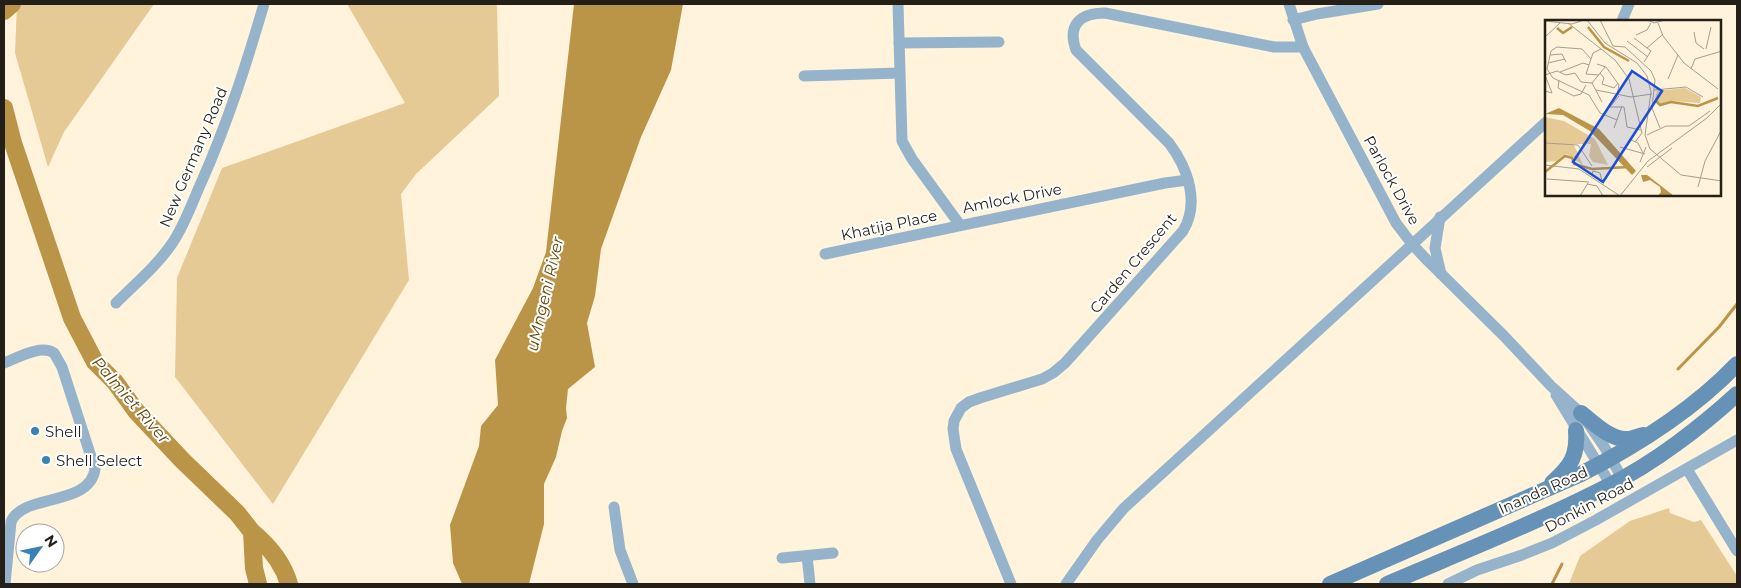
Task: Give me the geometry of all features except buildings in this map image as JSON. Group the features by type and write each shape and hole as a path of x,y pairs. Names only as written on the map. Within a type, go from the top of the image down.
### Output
{"main road":[{"name":"Inanda Road","path":"1330,584 1605,462 1653,432 1711,389 1737,364"},
{"name":"Inanda Road","path":"1387,584 1547,515 1617,482 1705,422 1737,394"},
{"path":"1581,413 1609,434 1619,438 1627,439 1653,432"},
{"path":"1545,490 1570,464 1575,455 1577,445 1576,430"}],"street":[{"name":"New Germany Road","path":"116,303 161,258 173,242 182,225 219,142 242,80 264,4"},
{"name":"Amlock Drive","path":"898,4 902,141 912,159 960,225 1165,182 1188,180"},
{"name":"Parlock Drive","path":"1289,4 1303,47 1396,223 1412,244 1441,274 1504,336 1551,386 1581,413 1617,482"},
{"path":"1293,20 1378,4"},
{"path":"1622,20 1629,4"},
{"name":"Carden Crescent","path":"1010,584 956,449 953,429 957,414 969,402 1042,379 1053,373 1065,363 1189,221 1188,180 1184,166 1169,143 1076,50 1072,34 1075,25 1086,16 1105,13 1274,47 1303,47"},
{"path":"899,43 999,42"},
{"path":"804,76 899,73"},
{"path":"1066,584 1097,540 1124,508 1545,123"},
{"path":"1440,217 1435,248 1441,274"},
{"name":"Khatija Place","path":"825,254 960,225"},
{"path":"4,363 45,350 54,353 62,367 95,469 91,480 75,492 27,506 13,516 4,584"},
{"name":"Parlock Drive","path":"1551,386 1576,430 1605,462"},
{"name":"Donkin Road","path":"1448,584 1477,570 1552,543 1737,440"},
{"path":"1686,469 1737,550"},
{"path":"614,508 620,550 633,584"},
{"path":"782,558 833,553"},
{"path":"807,556 810,584"}],"shaded area":[{"path":"17,4 154,4 64,132 48,167 15,53"},
{"path":"347,4 497,4 499,96 416,174 401,194 409,280 273,504 175,377 177,278 222,168 405,103"},
{"path":"1669,508 1670,513 1694,522 1701,520 1737,576 1737,584 1569,584 1580,556 1630,521"}],"water":[{"name":"uMngeni River","path":"574,4 683,4 671,70 641,137 601,249 595,296 587,323 595,367 568,389 567,418 556,457 544,484 544,524 529,584 462,584 453,563 450,525 479,446 481,426 498,405 495,360 533,288 546,252"}],"waterway":[{"name":"Palmiet River","path":"4,11 12,4"},
{"name":"Palmiet River","path":"4,108 13,143 72,318 95,362 115,382 136,411 182,460 237,513 252,532 254,568 258,584"},
{"path":"1678,369 1719,327 1737,304"},
{"path":"252,532 275,555 289,584"},
{"path":"1552,584 1562,564"}],"place":[{"name":"Shell","path":"35,431"},
{"name":"Shell Select","path":"46,460"}]}
